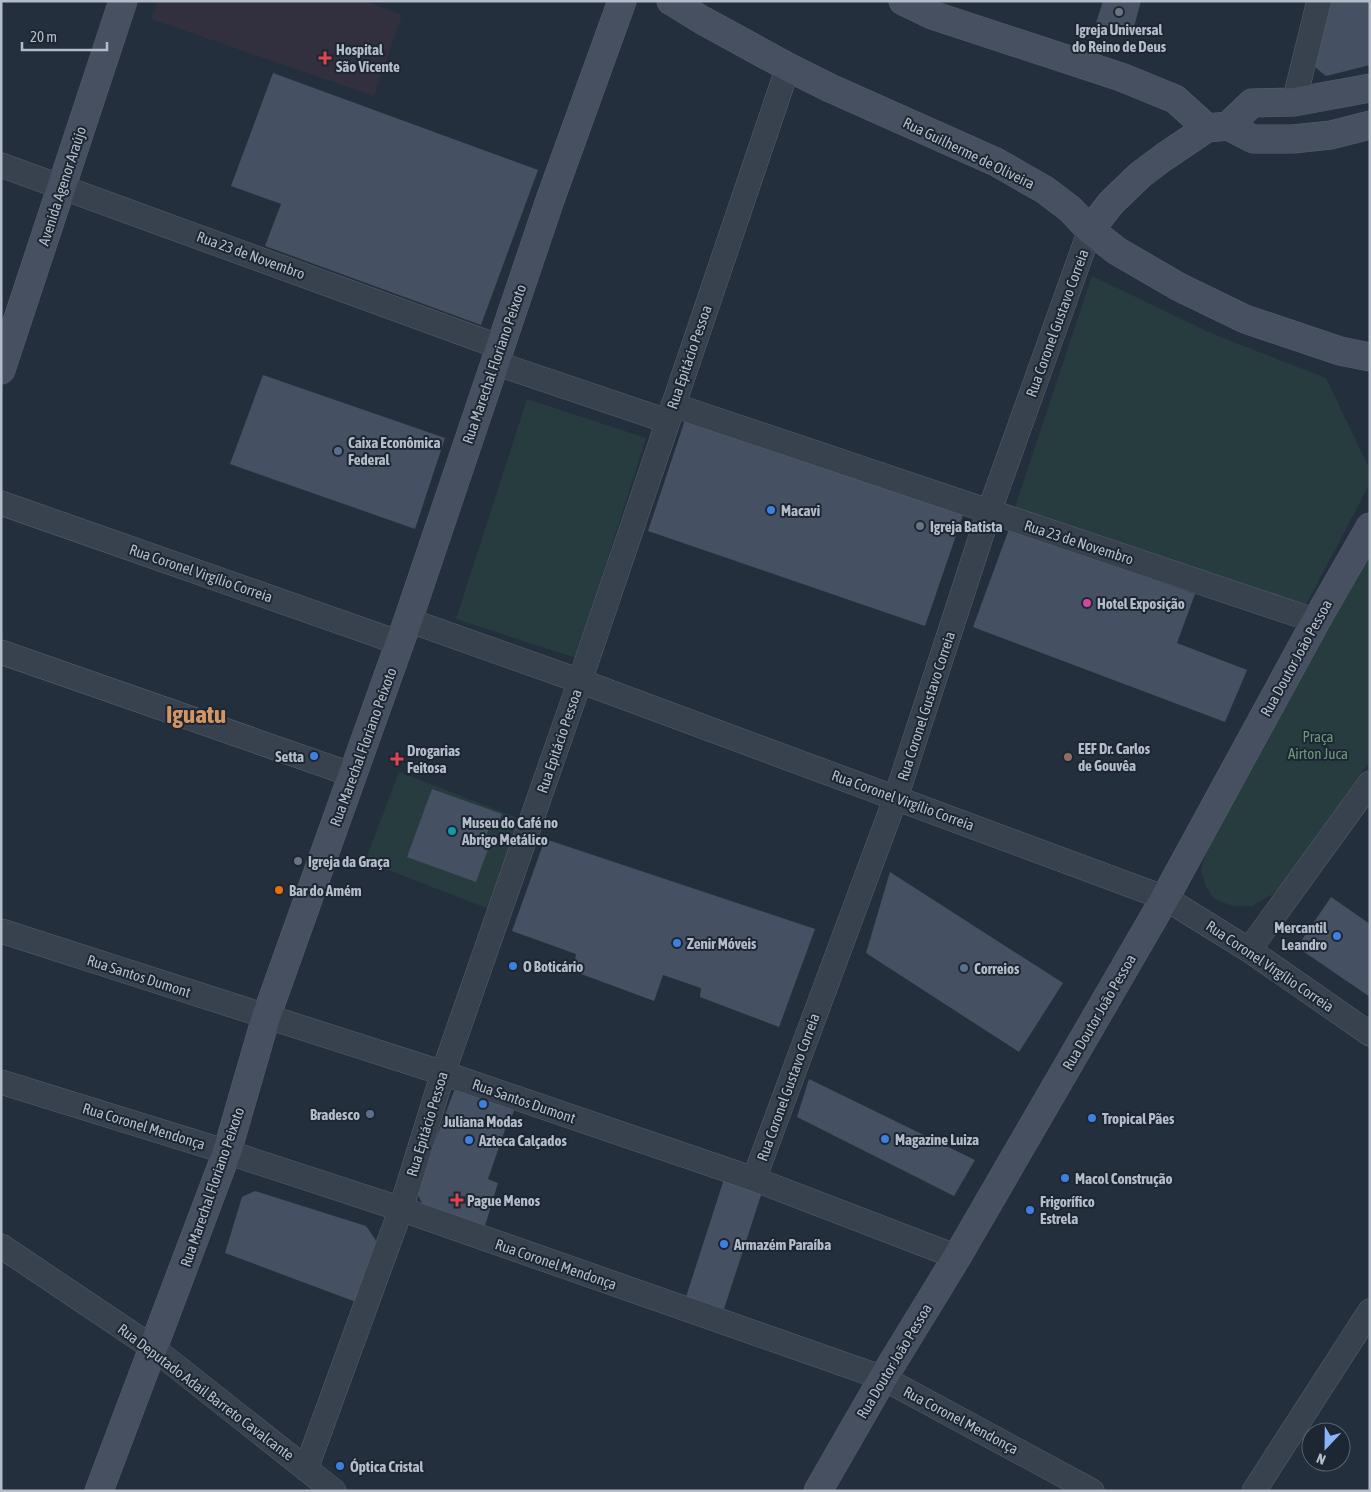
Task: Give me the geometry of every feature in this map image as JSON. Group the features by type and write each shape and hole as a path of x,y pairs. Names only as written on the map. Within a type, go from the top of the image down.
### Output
{"main road":[{"name":"Avenida Agenor Araújo","path":"1,370 123,1"},
{"name":"Rua Marechal Floriano Peixoto","path":"99,1491 227,1152 266,1017 404,632 550,200 622,1"},
{"name":"Rua Guilherme de Oliveira","path":"672,1 702,20 830,88 996,162 1045,190 1070,208 1090,230 1117,251 1179,287 1245,319 1340,351 1370,357"},
{"path":"904,1 936,8 1121,77 1175,99 1218,127 1253,139 1293,139 1331,135 1370,125"},
{"path":"1090,230 1111,202 1140,175 1164,157 1218,127 1252,103 1294,102 1370,88"},
{"name":"Rua Doutor João Pessoa","path":"818,1491 882,1378 956,1257 1165,898 1316,621 1370,527"}],"street":[{"path":"1294,102 1320,1"},
{"name":"Rua Epitácio Pessoa","path":"306,1469 401,1209 443,1073 580,681 788,67"},
{"name":"Rua 23 de Novembro","path":"1,165 63,186 497,355 670,412 989,512 1316,621"},
{"name":"Rua Coronel Gustavo Correia","path":"754,1179 896,797 989,512 1090,230"},
{"name":"Rua Coronel Virgílio Correia","path":"1,503 404,632 580,681 1165,898 1249,950 1370,1034"},
{"path":"1,652 353,776"},
{"path":"1249,950 1370,783"},
{"name":"Rua Santos Dumont","path":"1,931 443,1073 754,1179 956,1257"},
{"name":"Rua Coronel Mendonça","path":"1,1082 227,1152 401,1209 882,1378 1092,1491"},
{"name":"Rua Deputado Adail Barreto Cavalcante","path":"1,1246 153,1348 334,1491"},
{"path":"1254,1491 1370,1311"}],"shaded area":[{"name":"Hospital São Vicente","path":"158,1 364,1 402,15 374,96 151,19"}],"green space":[{"path":"1092,276 1213,334 1326,378 1370,470 1370,483 1305,607 1014,510"},
{"path":"527,399 646,438 576,658 456,619"},
{"name":"Praça Airton Juca","path":"1370,549 1370,761 1277,892 1252,906 1233,906 1214,899 1205,885 1201,870 1209,838"},
{"path":"399,772 528,822 494,911 365,861"}],"building":[{"name":"Igreja Universal do Reino de Deus","path":"1103,1 1141,1 1132,34 1096,23"},
{"path":"1327,1 1370,1 1370,65 1326,76 1316,68 1312,57"},
{"path":"273,73 538,170 481,325 265,246 281,204 231,186"},
{"name":"Caixa Econômica Federal","path":"263,375 445,438 415,529 230,464"},
{"name":"Macavi","path":"686,417 964,512 925,626 648,531"},
{"name":"Hotel Exposição","path":"1009,529 1195,594 1177,643 1247,670 1225,722 973,627"},
{"name":"Museu do Café no Abrigo Metálico","path":"432,789 502,814 498,823 492,820 485,839 491,841 476,882 407,857"},
{"name":"Zenir Móveis","path":"545,839 815,929 779,1027 700,997 701,988 663,975 654,1001 573,971 576,954 512,931"},
{"name":"Correios","path":"890,872 1063,983 1019,1052 866,953"},
{"name":"Mercantil Leandro","path":"1331,897 1370,924 1370,997 1297,947"},
{"name":"Magazine Luiza","path":"809,1079 975,1160 954,1196 797,1117"},
{"path":"460,1089 515,1108 510,1121 496,1117 508,1121 488,1179 498,1183 484,1229 425,1209 416,1191 454,1091"},
{"name":"Armazém Paraíba","path":"724,1179 762,1192 724,1309 686,1297"},
{"path":"255,1191 366,1226 377,1242 356,1302 225,1253 242,1197"}],"place":[{"name":"Igreja Universal do Reino de Deus","path":"1119,12"},
{"name":"Hospital São Vicente","path":"325,58"},
{"name":"Caixa Econômica Federal","path":"338,451"},
{"name":"Macavi","path":"771,510"},
{"name":"Igreja Batista","path":"920,526"},
{"name":"Hotel Exposição","path":"1087,603"},
{"name":"Setta","path":"314,756"},
{"name":"EEF Dr. Carlos de Gouvêa","path":"1068,757"},
{"name":"Drogarias Feitosa","path":"397,759"},
{"name":"Museu do Café no Abrigo Metálico","path":"452,831"},
{"name":"Igreja da Graça","path":"298,861"},
{"name":"Bar do Amém","path":"279,890"},
{"name":"Mercantil Leandro","path":"1337,936"},
{"name":"Zenir Móveis","path":"677,943"},
{"name":"O Boticário","path":"513,966"},
{"name":"Correios","path":"964,968"},
{"name":"Juliana Modas","path":"483,1104"},
{"name":"Bradesco","path":"370,1114"},
{"name":"Tropical Pães","path":"1092,1118"},
{"name":"Magazine Luiza","path":"885,1139"},
{"name":"Azteca Calçados","path":"469,1140"},
{"name":"Macol Construção","path":"1065,1178"},
{"name":"Pague Menos","path":"457,1200"},
{"name":"Frigorífico Estrela","path":"1030,1210"},
{"name":"Armazém Paraíba","path":"724,1244"},
{"name":"Óptica Cristal","path":"340,1466"}],"district":[{"name":"Iguatu","path":"196,714"}]}
